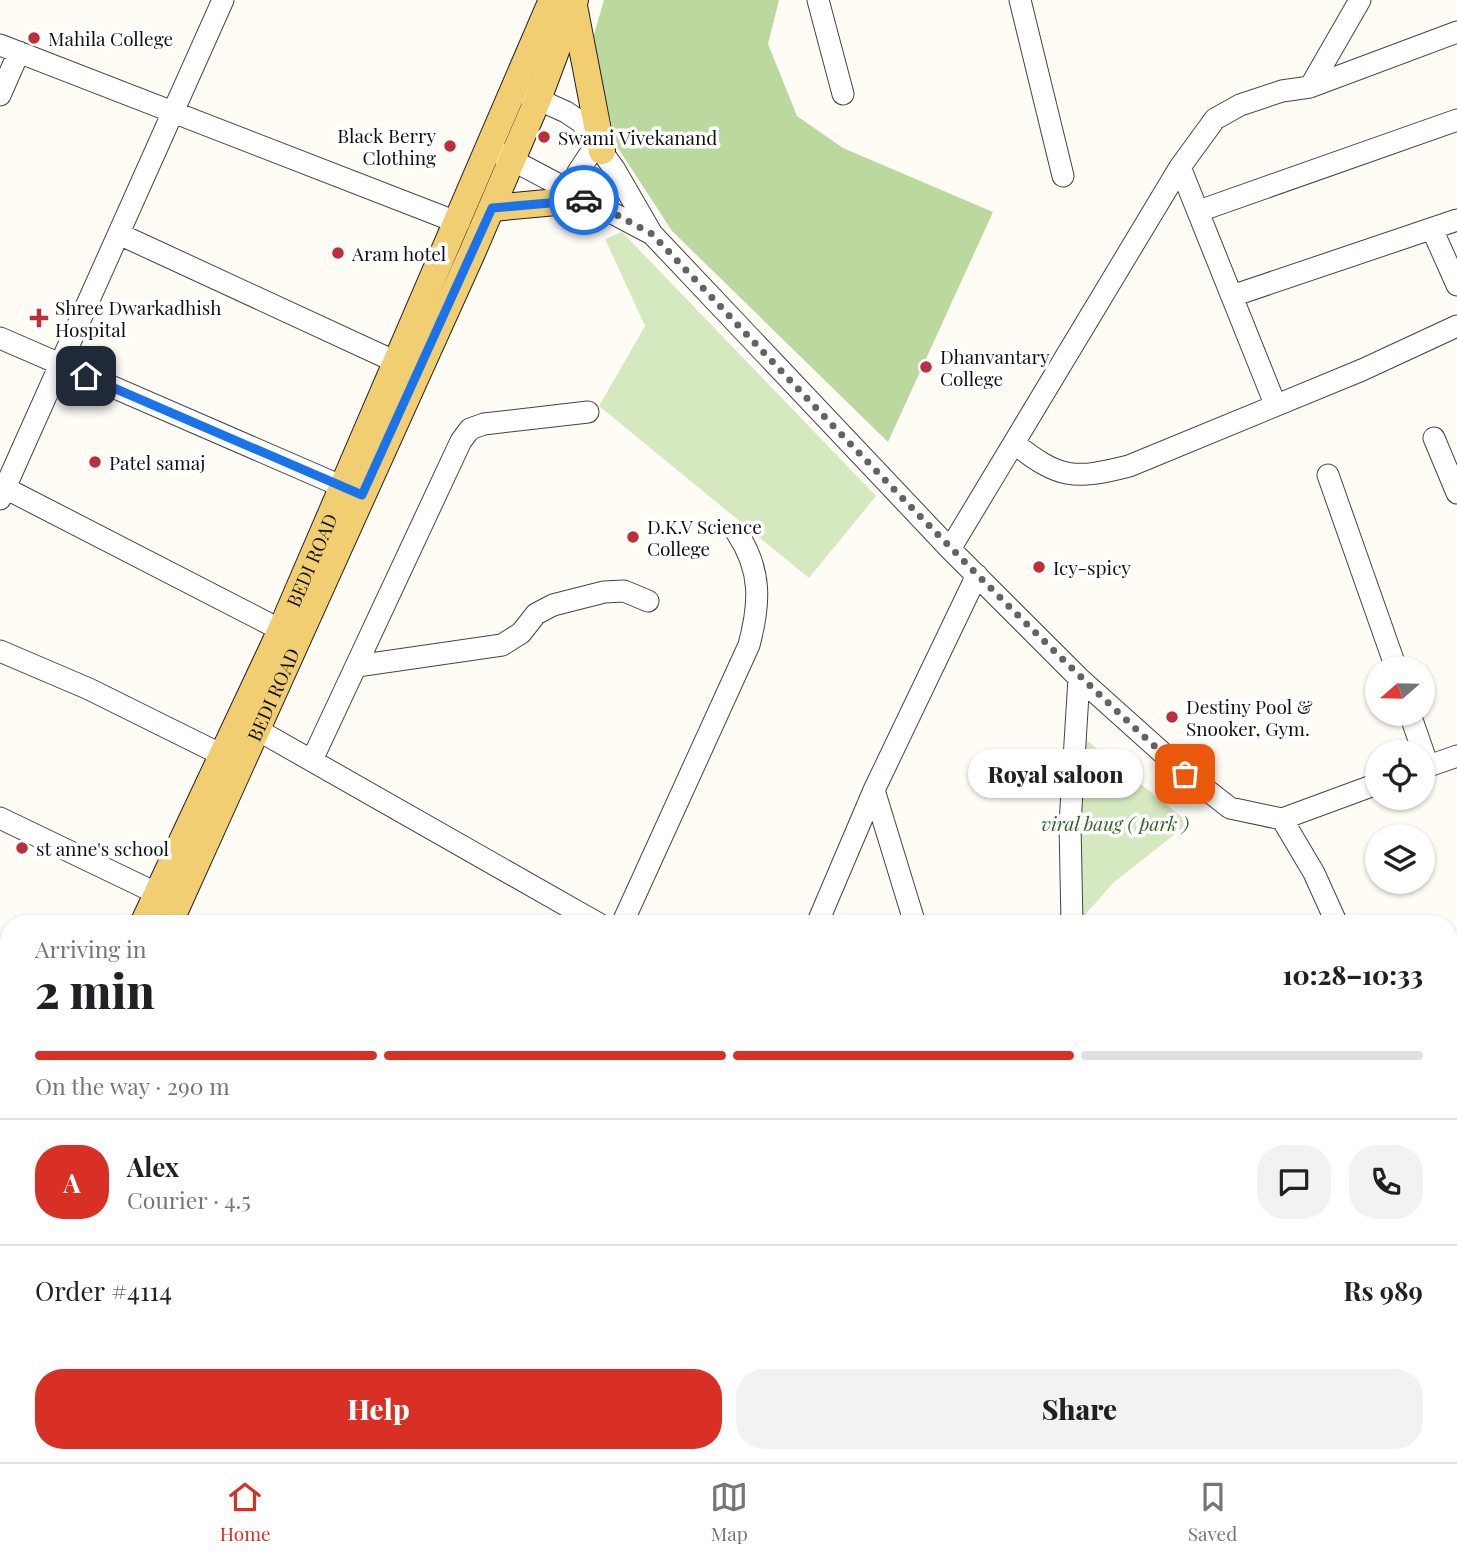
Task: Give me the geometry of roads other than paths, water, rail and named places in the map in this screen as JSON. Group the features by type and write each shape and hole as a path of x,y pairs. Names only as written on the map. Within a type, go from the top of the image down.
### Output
{"main road":[{"path":"501,154 567,1"},
{"path":"567,1 600,147"},
{"name":"BEDI ROAD","path":"155,915 156,893 220,754 492,208 505,115 527,94"},
{"name":"BEDI ROAD","path":"159,915 256,729 352,491 396,362 459,223 501,154"},
{"path":"492,208 581,195"}],"street":[{"path":"223,0 3,493 281,630"},
{"path":"818,0 843,94"},
{"path":"1020,0 1063,176"},
{"path":"1310,87 1360,0"},
{"path":"950,549 1180,167 1215,119 1240,105 1282,91 1310,87 1457,32"},
{"path":"0,95 9,48 172,114 459,223"},
{"path":"527,94 581,122 600,147 652,234 950,549 1079,678 1185,774 1230,808 1282,819 1365,789"},
{"path":"1199,211 1457,120"},
{"path":"581,195 578,172 600,147"},
{"path":"501,154 652,234"},
{"path":"1180,167 1275,404"},
{"path":"1232,296 1457,220"},
{"path":"1432,229 1457,285"},
{"path":"119,234 396,362"},
{"path":"1014,443 1042,466 1067,475 1096,474 1129,466 1362,370 1457,326"},
{"path":"0,338 352,491"},
{"path":"312,760 461,441 470,429 502,420 588,412"},
{"path":"1434,438 1457,493"},
{"path":"1328,475 1392,656"},
{"path":"626,915 749,645 757,615 758,583 755,566 737,533"},
{"path":"821,915 874,790 977,575"},
{"path":"357,666 502,645 521,633 536,614 586,595 624,591 648,601"},
{"path":"0,651 89,689 220,754"},
{"path":"1072,915 1070,824 1079,678"},
{"path":"256,729 583,915"},
{"path":"1435,764 1457,757"},
{"path":"874,790 912,915"},
{"path":"0,818 156,893"},
{"path":"1282,819 1314,873 1333,915"}],"place":[{"name":"Mahila College","path":"34,38"},
{"name":"Swami Vivekanand","path":"544,137"},
{"name":"Black Berry Clothing","path":"450,146"},
{"name":"Aram hotel","path":"338,253"},
{"name":"Shree Dwarkadhish Hospital","path":"39,318"},
{"name":"Dhanvantary College","path":"926,367"},
{"name":"Patel samaj","path":"95,462"},
{"name":"D.K.V Science College","path":"633,537"},
{"name":"Icy-spicy","path":"1039,567"},
{"name":"Destiny Pool & Snooker, Gym.","path":"1172,717"},
{"name":"Royal saloon","path":"1185,774"},
{"name":"st anne's school","path":"22,848"}],"park label":[{"name":"viral baug ( park )","path":"1115,823"}]}
